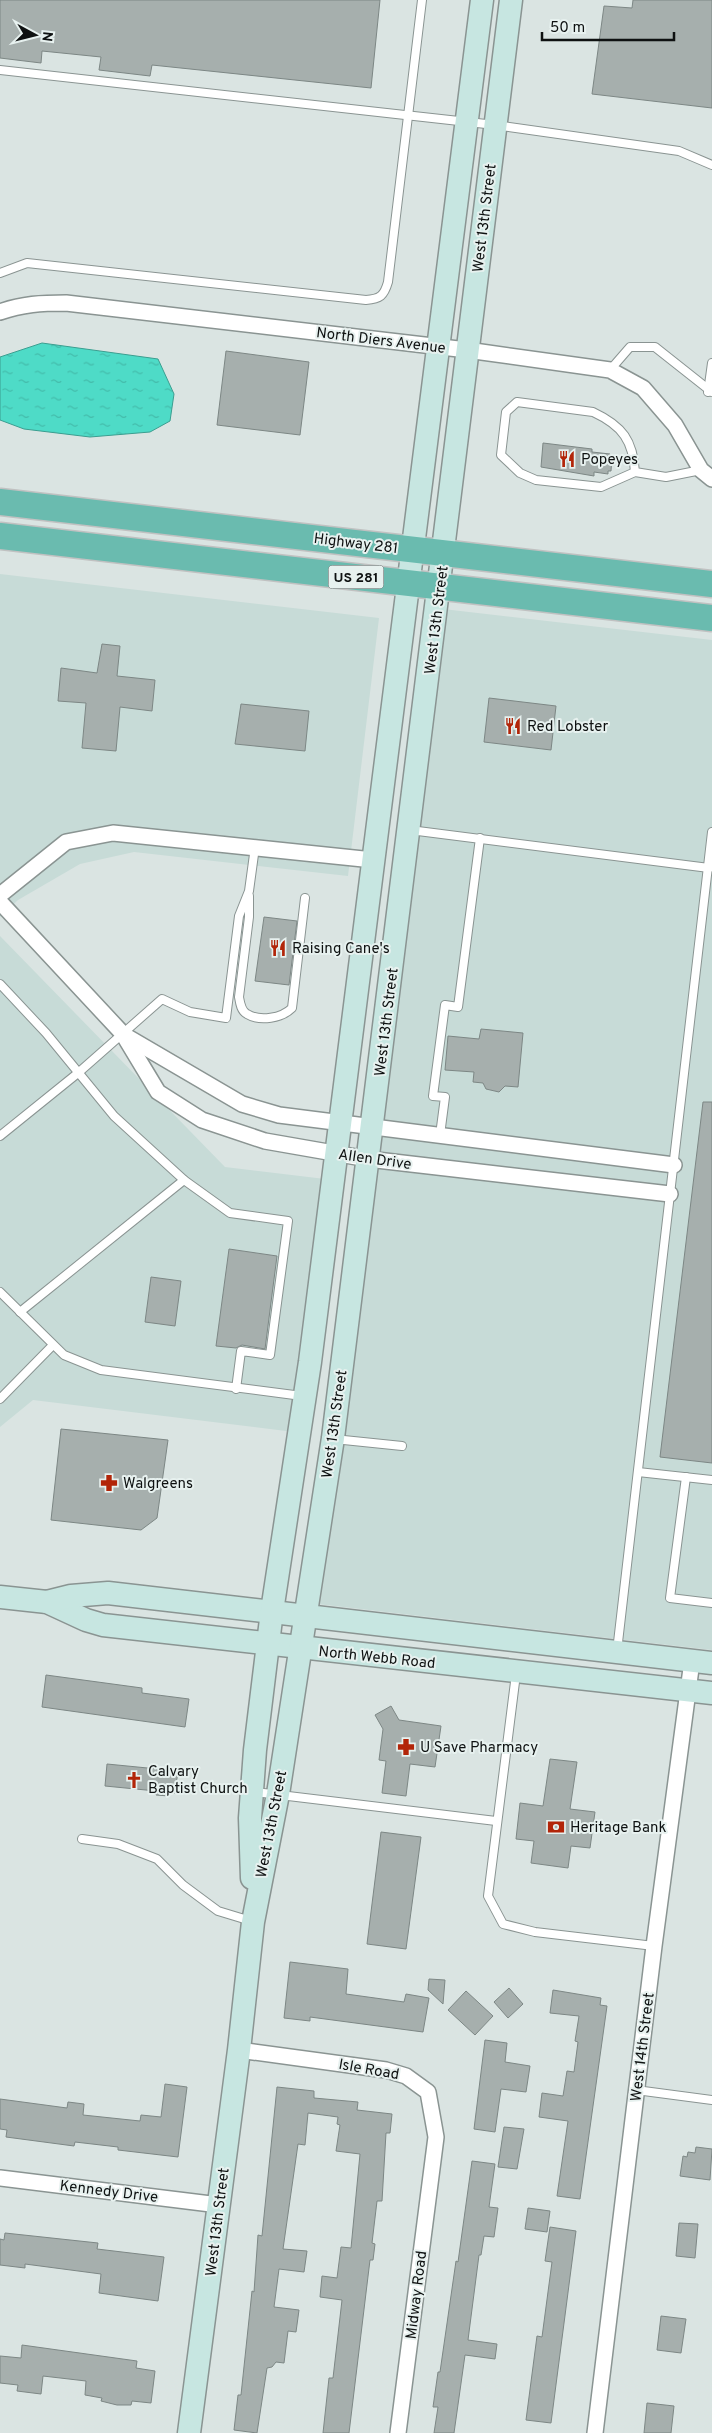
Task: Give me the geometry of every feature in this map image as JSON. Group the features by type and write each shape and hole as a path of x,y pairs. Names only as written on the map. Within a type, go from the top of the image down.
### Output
{"highway":[{"name":"Highway 281","path":"0,502 712,584"},
{"name":"US 281","path":"0,536 712,618"}],"main road":[{"name":"West 13th Street","path":"252,1922 250,1818 272,1611 305,1397 482,0"},
{"name":"West 13th Street","path":"189,2433 239,2050 252,1922 278,1794 333,1438 410,830 511,0"},
{"name":"North Webb Road","path":"47,1602 71,1596 108,1593 702,1662"},
{"name":"North Webb Road","path":"0,1597 47,1602 86,1620 102,1625 300,1649 712,1693"}],"street":[{"name":"North Diers Avenue","path":"0,312 16,306 42,303 66,304 467,350 610,370 643,388 675,425 707,474"},
{"path":"0,895 66,842 113,833 373,860"},
{"name":"Allen Drive","path":"0,902 123,1034 158,1092 202,1120 265,1141 368,1159 670,1194"},
{"name":"Allen Drive","path":"123,1034 242,1104 279,1115 674,1166"},
{"name":"West 14th Street","path":"595,2433 654,1946 688,1690 702,1662"},
{"name":"Isle Road","path":"239,2050 386,2070 406,2076 428,2092 436,2137 434,2158"},
{"name":"Midway Road","path":"398,2433 434,2158"},
{"name":"Kennedy Drive","path":"0,2178 219,2205"}],"lane":[{"path":"0,273 27,263 366,300 379,299 385,293 388,282 422,0"},
{"path":"0,70 466,121 679,151 712,165"},
{"path":"610,370 630,347 655,347 710,392"},
{"path":"710,392 712,363"},
{"path":"635,472 634,451 629,440 601,416 593,412 517,402 506,412 501,455 520,473 536,480 601,487 635,472 666,477 707,474"},
{"path":"410,830 710,864"},
{"path":"617,1653 710,864 712,832"},
{"path":"440,1135 445,1098 433,1096 445,1005 458,1007 480,838"},
{"path":"255,847 239,997 241,1007 247,1014 258,1017 277,1018 286,1014 292,1008 306,898"},
{"path":"0,1136 78,1073 162,999 190,1012 226,1018 239,916 249,892"},
{"path":"0,984 46,1033 114,1116 184,1180 230,1213 288,1220 270,1355 241,1352 236,1389"},
{"path":"20,1312 184,1180"},
{"path":"0,1292 64,1356 101,1370 305,1397"},
{"path":"0,1399 54,1345"},
{"path":"333,1438 402,1446"},
{"path":"638,1472 712,1480"},
{"path":"686,1477 670,1598 712,1603"},
{"path":"516,1672 488,1896 504,1924 536,1932 654,1946"},
{"path":"252,1791 496,1821"},
{"path":"82,1839 118,1844 157,1859 183,1885 218,1911 252,1922"},
{"path":"636,2090 712,2100"}],"shaded area":[{"path":"0,574 379,618 348,876 134,852 80,864 18,900 0,917"},
{"path":"443,609 712,640 712,1650 318,1604"},
{"path":"0,936 225,1167 325,1179 294,1432 33,1400 0,1427"}],"water":[{"path":"42,343 158,359 174,394 170,421 150,432 90,437 24,429 0,420 0,357"}],"building":[{"path":"0,0 380,0 371,88 152,65 150,76 99,70 101,57 42,51 41,63 0,58"},
{"path":"633,0 712,0 712,108 592,94 604,6 632,8"},
{"path":"226,351 309,362 300,435 217,425"},
{"path":"543,443 592,449 592,452 610,454 609,457 612,457 611,471 608,471 608,474 594,472 594,476 541,467"},
{"path":"102,644 120,646 117,676 155,680 152,711 120,707 116,751 82,748 86,703 58,701 61,668 97,673"},
{"path":"489,698 556,706 551,750 484,742"},
{"path":"241,704 309,711 305,751 235,744"},
{"path":"264,917 297,921 289,985 255,981"},
{"path":"481,1029 523,1033 518,1087 505,1086 499,1092 486,1089 483,1083 473,1082 474,1072 445,1070 448,1036 479,1039"},
{"path":"703,1102 712,1102 712,1463 660,1457"},
{"path":"229,1249 277,1256 265,1349 242,1345 236,1348 216,1346"},
{"path":"151,1277 181,1281 175,1326 145,1322"},
{"path":"61,1429 168,1440 157,1518 141,1530 51,1520"},
{"path":"46,1675 142,1688 142,1693 189,1699 185,1727 42,1707"},
{"path":"391,1706 399,1720 441,1726 435,1767 410,1764 406,1796 382,1793 386,1761 379,1760 383,1729 375,1715"},
{"path":"550,1759 577,1762 570,1809 595,1812 590,1848 571,1846 568,1868 531,1863 534,1841 516,1839 520,1803 543,1806"},
{"path":"107,1764 178,1771 175,1793 170,1793 169,1796 156,1795 156,1791 105,1786"},
{"path":"381,1832 421,1837 406,1949 367,1944"},
{"path":"290,1962 348,1969 346,1994 404,2002 406,1994 429,1998 423,2032 310,2017 310,2021 284,2018"},
{"path":"429,1979 445,1980 443,2004 428,1990"},
{"path":"509,1988 523,2004 508,2018 494,2002"},
{"path":"553,1990 601,1998 600,2005 607,2006 580,2199 557,2196 568,2121 539,2117 542,2093 563,2096 567,2071 574,2072 578,2042 575,2041 579,2016 550,2013"},
{"path":"466,1991 493,2016 475,2035 448,2010"},
{"path":"485,2040 507,2043 505,2062 530,2066 526,2092 501,2089 495,2132 474,2129"},
{"path":"165,2084 187,2087 178,2157 118,2150 118,2147 75,2142 74,2146 6,2137 7,2130 0,2129 0,2099 67,2108 68,2102 84,2104 83,2115 140,2121 141,2115 161,2117"},
{"path":"277,2087 314,2091 314,2098 358,2102 357,2110 392,2114 390,2133 386,2133 382,2201 377,2201 372,2243 375,2244 373,2260 370,2260 349,2433 323,2433 329,2378 333,2378 342,2300 320,2297 322,2276 337,2278 341,2247 351,2248 360,2154 336,2151 340,2125 337,2124 338,2117 308,2113 305,2145 298,2144 283,2249 307,2251 304,2272 279,2269 274,2307 299,2310 296,2332 288,2331 284,2363 276,2362 272,2367 267,2368 257,2433 234,2430 238,2395 241,2395 252,2291 254,2292 258,2235 262,2236"},
{"path":"504,2127 524,2129 517,2169 498,2167"},
{"path":"696,2147 712,2149 710,2180 680,2176 683,2156 687,2157 688,2152 695,2153"},
{"path":"472,2161 495,2164 489,2207 498,2208 494,2237 484,2236 481,2255 479,2255 468,2340 497,2344 495,2359 465,2355 454,2433 434,2433 438,2407 433,2407 456,2261 458,2262"},
{"path":"528,2208 550,2211 547,2232 525,2229"},
{"path":"679,2223 698,2224 695,2258 676,2256"},
{"path":"550,2227 576,2231 551,2423 526,2420 537,2336 542,2337 552,2262 545,2261"},
{"path":"5,2233 98,2243 97,2249 164,2257 158,2301 99,2293 101,2274 25,2264 25,2268 0,2265 0,2239 4,2240"},
{"path":"661,2316 686,2319 681,2353 657,2350"},
{"path":"22,2345 137,2361 136,2368 155,2371 151,2403 132,2401 131,2405 117,2405 101,2401 102,2398 85,2395 86,2381 43,2376 41,2394 17,2391 18,2385 0,2383 0,2356 21,2358"},
{"path":"647,2403 674,2406 671,2433 644,2433"}],"place":[{"name":"Popeyes","path":"567,459"},
{"name":"Red Lobster","path":"513,726"},
{"name":"Raising Cane's","path":"278,948"},
{"name":"Walgreens","path":"109,1483"},
{"name":"U Save Pharmacy","path":"406,1747"},
{"name":"Calvary Baptist Church","path":"134,1780"},
{"name":"Heritage Bank","path":"556,1827"}]}
